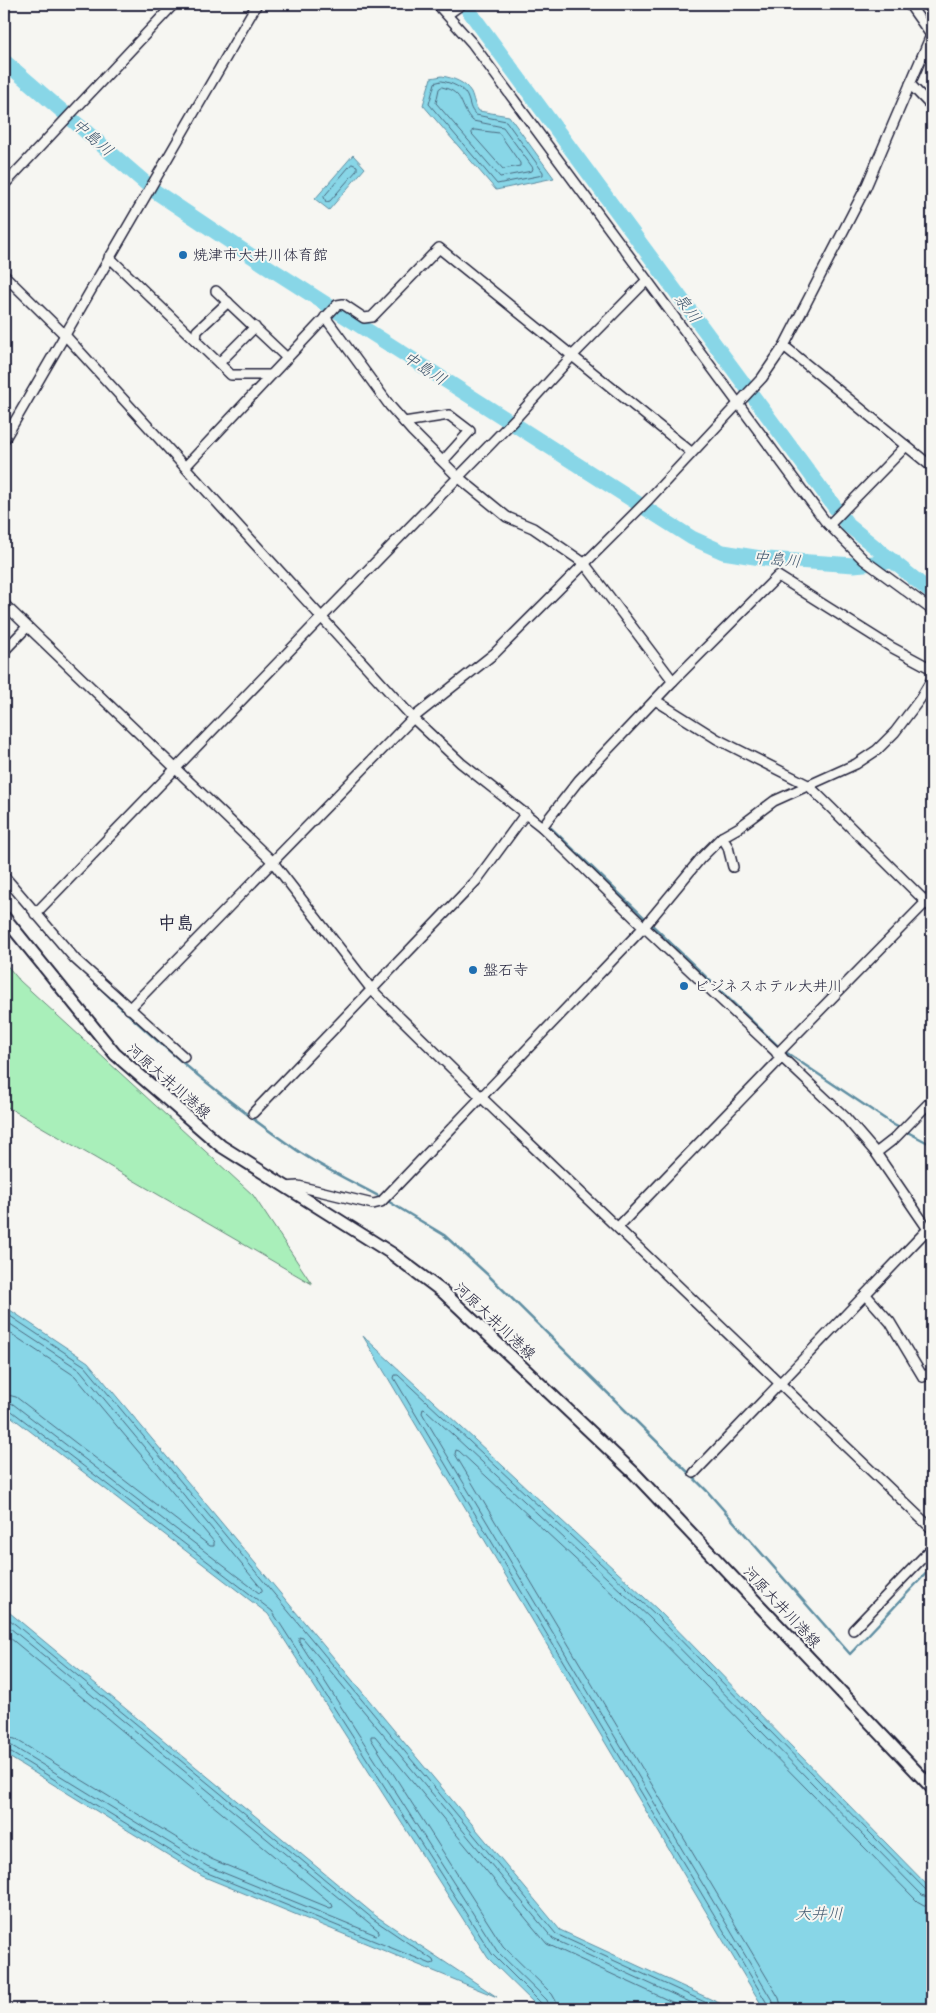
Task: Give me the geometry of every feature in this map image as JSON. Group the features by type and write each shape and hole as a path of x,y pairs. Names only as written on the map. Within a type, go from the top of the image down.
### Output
{"main road":[{"name":"河原大井川港線","path":"4,918 114,1054 221,1146 391,1253 443,1292 634,1473 932,1788"}],"street":[{"path":"4,185 174,4"},
{"path":"4,440 257,4"},
{"path":"437,4 448,14 472,43 829,525 864,560 932,610"},
{"path":"448,14 462,4"},
{"path":"129,1009 413,718 495,653 649,499 762,378 784,346 866,187 932,34 909,4"},
{"path":"910,84 932,107"},
{"path":"186,466 337,305 343,304 364,318 372,317 439,248 691,452"},
{"path":"109,257 231,375 271,375"},
{"path":"4,275 64,334 186,466 413,718 461,763 542,826 644,927 845,1117 876,1153 930,1232 866,1295 694,1473"},
{"path":"36,914 647,280"},
{"path":"216,291 288,358"},
{"path":"196,341 197,331 228,302"},
{"path":"326,317 404,422 458,477 507,517 533,528 584,563 673,681"},
{"path":"219,363 254,327"},
{"path":"784,346 932,467"},
{"path":"404,422 449,415 470,430 443,461"},
{"path":"829,525 906,446"},
{"path":"542,826 579,780 673,681 778,576 891,647 932,669"},
{"path":"4,604 272,861 372,990 932,1529"},
{"path":"4,651 27,627"},
{"path":"285,1187 298,1186 373,1204 385,1199 644,927 701,858 722,836 738,828 774,801 856,764 877,750 895,732 920,699 932,679"},
{"path":"618,1227 779,1055 786,1045 930,902 808,785 717,739 655,700"},
{"path":"253,1113 476,881 526,813"},
{"path":"722,836 728,846 733,867"},
{"path":"4,876 75,959 184,1057"},
{"path":"876,1153 899,1134 932,1100"},
{"path":"866,1295 890,1322 923,1377 932,1372"},
{"path":"853,1630 932,1548"}],"green space":[{"path":"4,962 20,981 253,1195 312,1284 4,1105"}],"water":[{"path":"442,76 462,83 471,92 479,111 509,116 554,178 496,190 423,105 431,78"},
{"path":"353,155 365,168 329,210 315,199"},
{"path":"4,1306 88,1362 560,1930 732,2009 540,2009 488,1958 268,1614 4,1411"},
{"name":"大井川","path":"363,1336 658,1610 932,1890 932,2009 764,2009"},
{"path":"4,1608 376,1916 497,1997 202,1876 4,1754"}],"waterway":[{"name":"泉川","path":"464,4 848,525 932,593"},
{"name":"中島川","path":"4,61 156,192 265,265 692,538 723,552 767,559 854,565 894,561"},
{"path":"550,827 779,1047"},
{"path":"34,917 68,957"},
{"path":"88,976 162,1045 267,1130 305,1156 382,1198"},
{"path":"784,1051 894,1125 932,1145"},
{"path":"386,1200 444,1235 488,1275 707,1491 850,1654 932,1567"}],"place":[{"name":"焼津市大井川体育館","path":"183,255"},
{"name":"盤石寺","path":"473,970"},
{"name":"ビジネスホテル大井川","path":"684,986"}],"district":[{"name":"中島","path":"176,923"}]}
